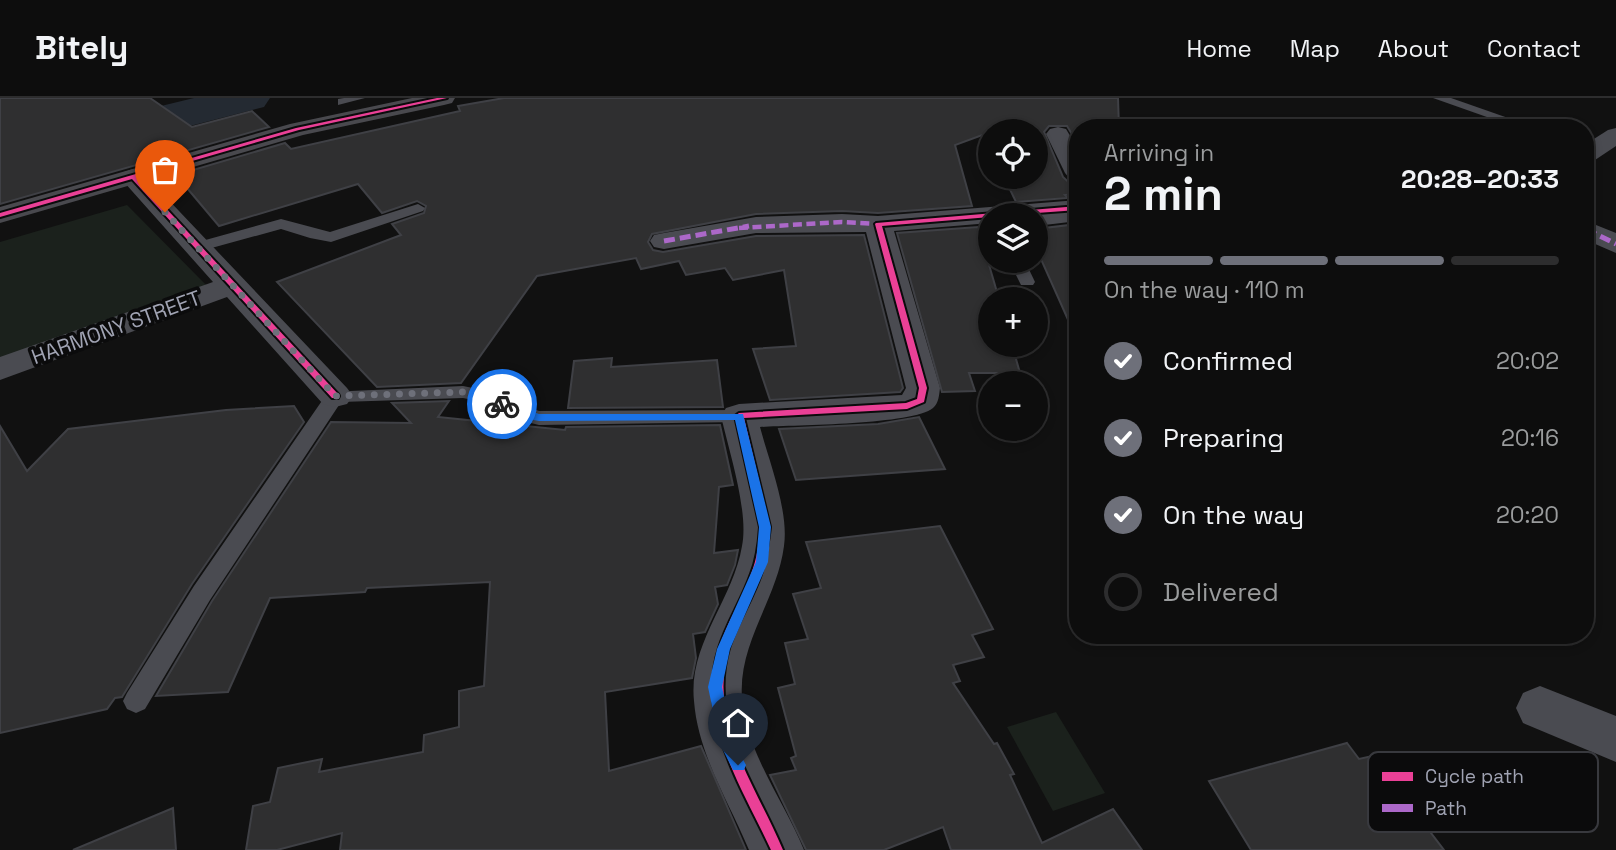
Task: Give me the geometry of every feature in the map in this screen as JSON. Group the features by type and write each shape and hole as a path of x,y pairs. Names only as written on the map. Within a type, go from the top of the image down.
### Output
{"street":[{"path":"0,215 393,103 444,98"},
{"path":"1058,134 1069,155"},
{"path":"1594,147 1616,135"},
{"path":"133,177 335,396"},
{"path":"664,242 756,225 842,222 878,224 1069,209"},
{"path":"777,850 727,744 715,687 723,649 757,576 764,545 765,527 739,416 907,406 922,400 923,388 878,224"},
{"path":"1594,233 1616,244"},
{"name":"HARMONY STREET","path":"0,369 232,285"},
{"path":"1540,708 1616,739"}],"lane":[{"path":"342,102 359,98"},
{"path":"1439,98 1503,119"},
{"path":"197,247 281,223 292,224 316,237 331,237 418,208"},
{"path":"1048,221 1069,218"},
{"path":"1023,273 1027,282"},
{"path":"136,701 202,593 335,396 463,392 481,395 526,416 548,418 739,416"}],"shaded area":[{"path":"127,205 210,289 0,367 0,242"},
{"path":"1056,712 1105,793 1053,811 1007,727"}],"building":[{"path":"0,98 150,98 192,127 252,111 269,127 0,204"},
{"path":"504,98 1118,98 1119,119 1069,119 1069,129 1067,126 1048,127 1048,119 978,119 978,137 955,145 972,206 878,213 842,211 756,214 652,234 648,242 653,250 663,252 756,236 864,235 903,388 900,392 770,400 753,349 796,346 784,270 733,280 725,268 686,275 679,261 641,269 636,258 537,276 461,383 377,387 277,282 401,235 392,224 424,213 426,206 417,201 382,213 358,184 219,226 176,175 285,143 291,149 460,111 458,106"},
{"path":"1048,141 1063,177 1069,183 1069,195 1065,195 1068,198 1016,202 1010,189 1048,189"},
{"path":"1069,225 1069,322 1047,273 1048,228"},
{"path":"978,227 978,273 991,273 996,287 978,287 978,357 1015,357 1019,371 969,373 975,391 942,392 897,233"},
{"path":"612,358 611,367 717,360 723,407 568,408 574,361"},
{"path":"449,401 438,417 565,430 566,427 720,425 733,485 719,487 714,553 738,550 735,565 727,585 715,587 718,604 705,632 693,634 696,658 692,678 605,692 609,771 701,746 746,850 340,850 342,833 277,850 246,850 253,806 270,802 278,768 322,759 319,772 423,752 424,735 459,727 459,691 484,686 490,582 367,588 365,592 270,598 228,692 156,696 212,601 331,422 411,423 392,403"},
{"path":"294,406 304,422 192,584 122,697 115,698 107,709 0,733 0,426 27,471 68,429 226,410"},
{"path":"919,417 945,469 796,480 779,429 878,424"},
{"path":"940,526 993,629 972,635 984,657 953,665 960,681 953,683 994,744 997,743 1014,774 1010,775 1042,843 1113,809 1142,850 951,850 943,827 884,850 806,850 770,775 796,770 791,758 796,756 778,688 795,684 785,643 808,639 793,594 821,588 806,542"},
{"path":"1347,743 1359,759 1368,757 1368,832 1430,832 1444,850 1251,850 1209,781"},
{"path":"173,808 176,850 73,850"}],"waterway":[{"path":"0,160 248,98"}],"marked path":[{"path":"664,241 756,225 842,222 878,224"},
{"path":"1594,233 1616,244"}],"cycle path":[{"path":"0,215 298,129 444,98"},
{"path":"133,177 335,396"},
{"path":"777,850 731,752 722,726 718,700 718,674 724,648 756,575 764,545 765,527 739,416 907,406 921,400 923,388 878,224 1069,209"}],"way so far":[{"path":"165,212 335,396 463,392 481,395 502,404"}],"route":[{"path":"502,404 526,416 557,419 739,416 765,527 762,562 723,649 717,669 715,687 719,713 727,744 738,765"}]}
